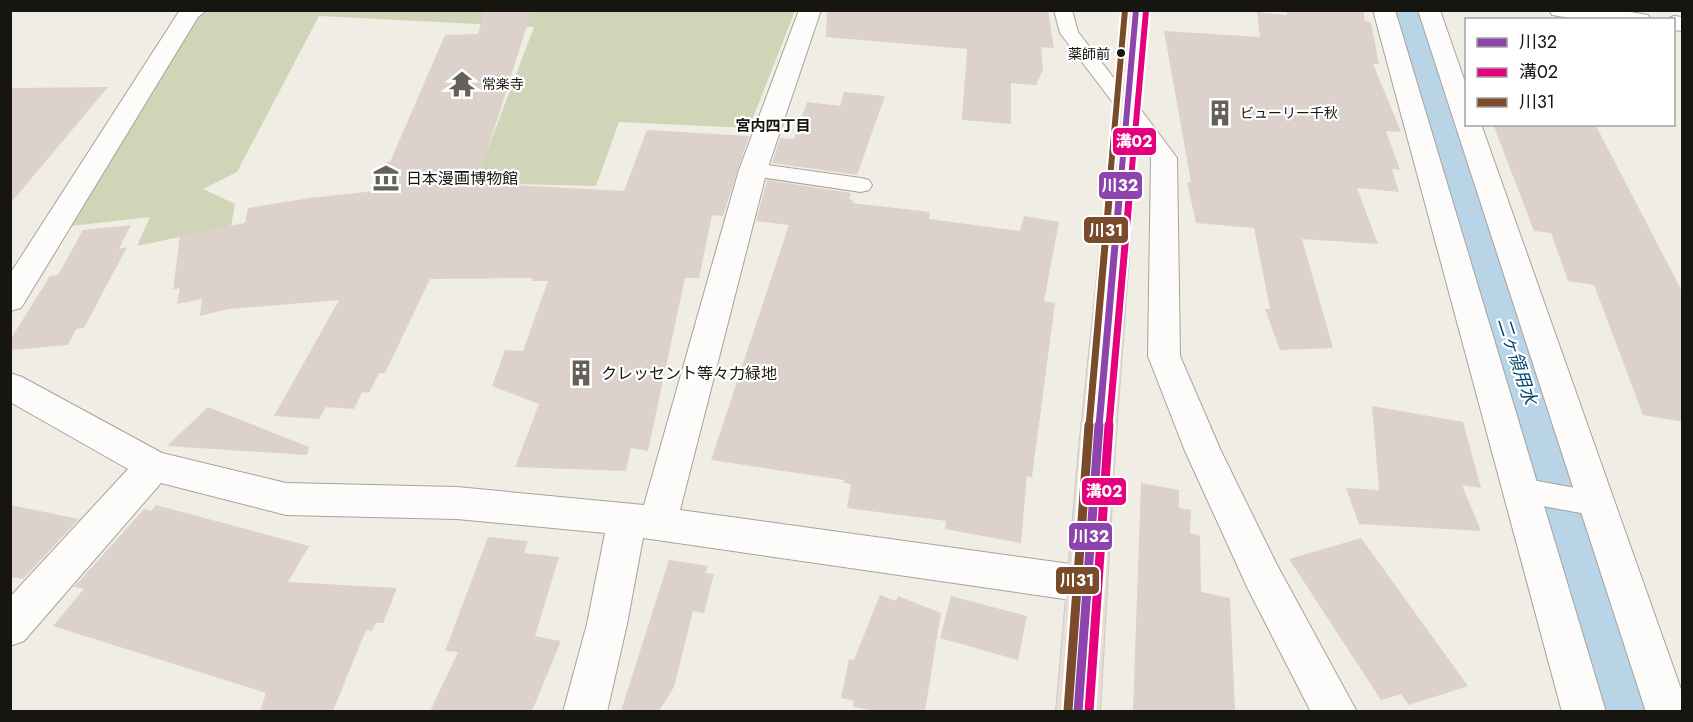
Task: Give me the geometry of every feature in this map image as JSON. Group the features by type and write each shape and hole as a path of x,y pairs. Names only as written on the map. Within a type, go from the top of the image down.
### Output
{"highway":[{"path":"1078,711 1085,584 1136,10"}],"street":[{"path":"10,300 190,12 196,10"},
{"path":"585,711 607,624 642,522 753,170 810,10"},
{"path":"1384,10 1584,711"},
{"path":"1429,10 1465,117"},
{"path":"1560,10 1624,18"},
{"path":"1127,108 1164,158 1164,356 1203,451 1257,565 1335,711"},
{"path":"1468,126 1668,711"},
{"path":"10,386 154,466 286,499 457,503 642,522 1085,584"},
{"path":"18,609 154,466"}],"lane":[{"path":"1063,10 1069,33 1127,108"},
{"path":"753,170 861,185"},
{"path":"1521,490 1597,504"}],"green space":[{"path":"215,10 795,11 749,128 619,122 596,186 475,183 534,27 319,16 237,172 203,189 235,204 231,226 137,246 150,217 71,226 200,14"}],"building":[{"path":"485,10 532,10 477,183 624,191 647,130 749,136 723,216 712,215 699,278 685,278 648,451 631,448 626,471 515,467 539,404 492,386 505,350 523,351 548,281 532,281 533,278 430,279 385,373 379,373 369,393 362,392 354,409 326,407 319,419 274,416 339,300 228,309 200,316 202,299 177,304 180,288 173,290 180,236 245,223 248,208 375,191 386,162 390,162 445,35 478,34"},
{"path":"827,10 1048,10 1054,48 1041,47 1043,70 1036,85 1011,83 1011,124 962,120 967,49 826,37"},
{"path":"1287,10 1363,10 1365,21 1371,22 1379,64 1373,64 1401,132 1386,131 1400,170 1392,169 1399,192 1357,188 1378,244 1302,239 1333,348 1280,350 1265,309 1270,309 1254,228 1196,223 1187,182 1191,182 1164,31 1260,37 1257,12 1287,15"},
{"path":"108,87 10,204 10,88"},
{"path":"844,92 885,96 857,175 772,163 780,138 794,139 807,102 840,106"},
{"path":"1494,126 1596,126 1683,293 1683,422 1643,415 1594,285 1568,281 1551,233 1534,231"},
{"path":"767,180 851,193 849,199 853,200 852,203 930,212 929,219 1020,231 1024,216 1059,222 1044,301 1055,303 1032,477 1027,476 1021,543 945,529 946,521 847,508 851,484 843,483 844,480 711,460 789,225 756,221"},
{"path":"131,225 119,249 127,247 84,328 76,329 68,345 10,350 10,340 50,276 58,275 83,230"},
{"path":"1372,406 1463,422 1481,488 1462,485 1481,531 1359,524 1346,488 1379,490"},
{"path":"208,407 309,447 307,455 167,446"},
{"path":"1141,483 1179,490 1179,508 1191,510 1190,533 1200,536 1201,592 1230,598 1235,711 1133,711"},
{"path":"10,505 79,519 23,579 10,577"},
{"path":"156,505 309,546 288,582 397,588 383,623 376,623 372,631 366,630 333,711 260,711 266,693 53,626 84,589 74,587 144,509 151,511"},
{"path":"488,537 528,541 524,553 559,557 535,636 561,641 532,711 430,711 458,652 445,651"},
{"path":"1361,538 1468,686 1409,705 1401,694 1381,700 1289,559"},
{"path":"669,560 708,566 705,573 714,574 704,613 693,611 674,687 659,711 621,711"},
{"path":"880,595 896,601 898,596 941,613 925,711 875,711 853,707 854,701 841,698 849,659 854,660"},
{"path":"951,596 1027,616 1018,660 940,638"}],"waterway":[{"name":"二ヶ領用水","path":"1406,10 1627,712"}],"transit line":[{"name":"川31","path":"1068,711 1087,447 1125,10"},
{"name":"川32","path":"1078,712 1097,448 1136,10"},
{"name":"溝02","path":"1089,712 1107,449 1146,11"}],"place":[{"name":"薬師前","path":"1121,53"},
{"name":"常楽寺","path":"462,84"},
{"name":"ビューリー千秋","path":"1220,113"},
{"name":"日本漫画博物館","path":"386,178"},
{"name":"クレッセント等々力緑地","path":"581,373"}],"district":[{"name":"宮内四丁目","path":"773,126"}]}
